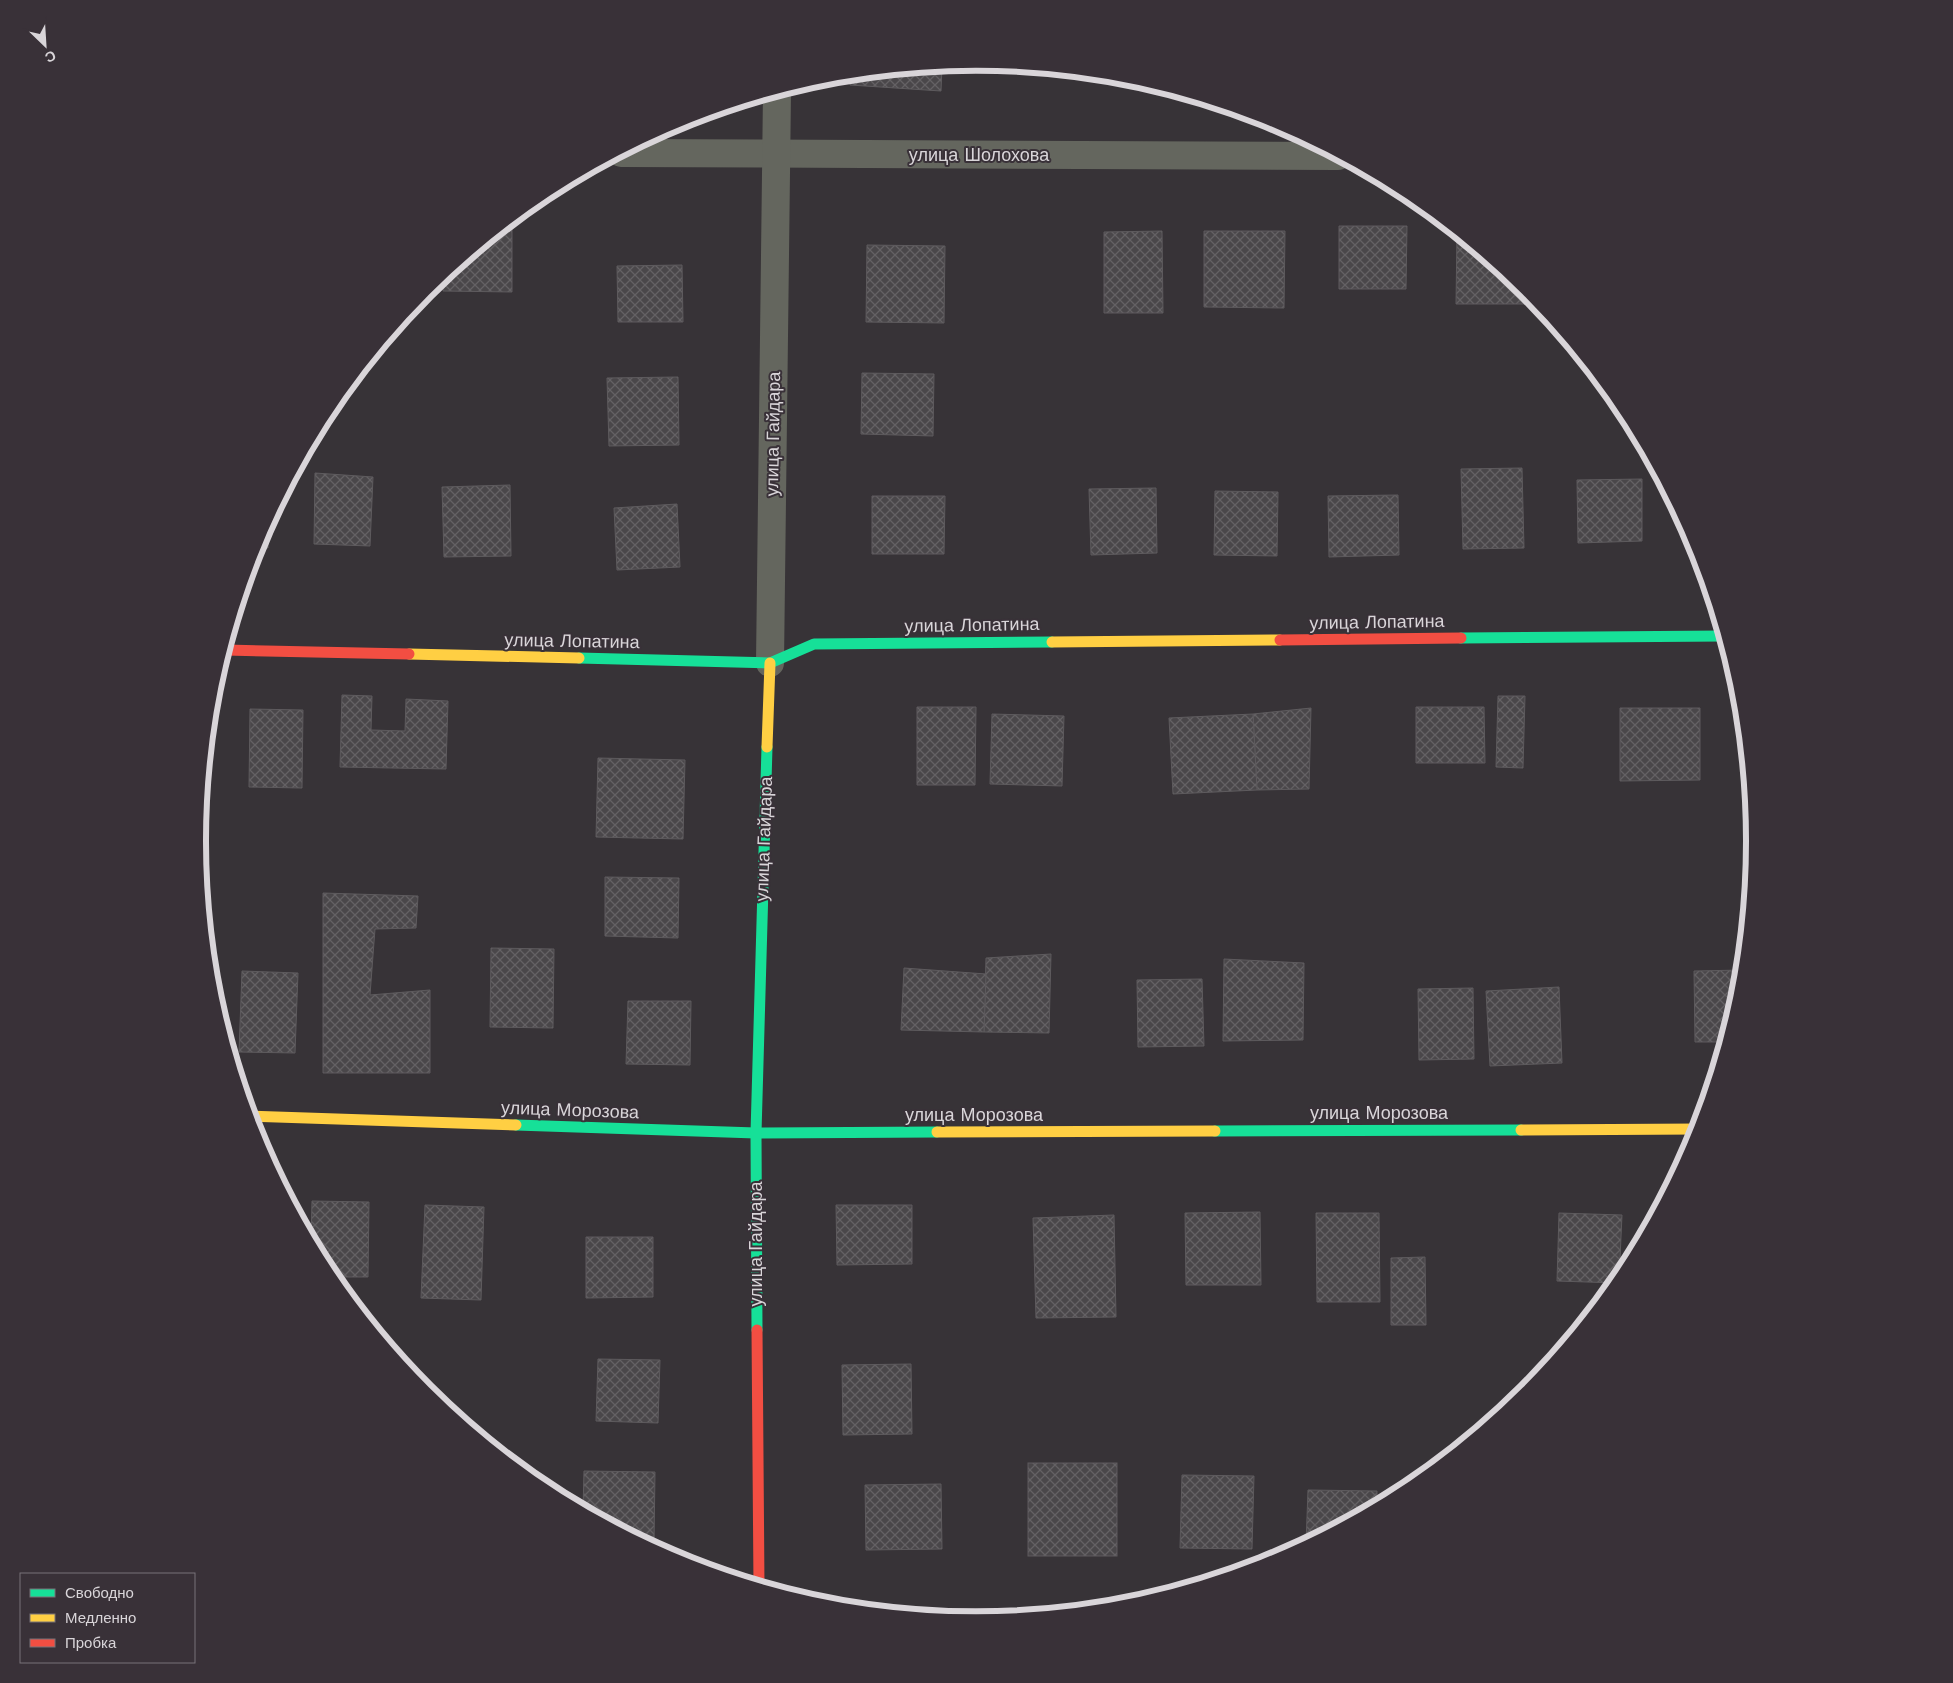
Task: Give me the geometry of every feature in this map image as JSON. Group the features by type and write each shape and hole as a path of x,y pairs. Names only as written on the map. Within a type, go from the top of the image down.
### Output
{"street":[{"name":"улица Гайдара","path":"758,1580 756,1134 770,663 777,97"},
{"name":"улица Шолохова","path":"632,153 1327,156"},
{"name":"улица Лопатина","path":"230,650 770,663 814,644 1719,636"},
{"name":"улица Морозова","path":"257,1116 756,1134 1691,1129"}],"building":[{"path":"942,72 941,91 850,85 850,82 876,78"},
{"path":"1339,226 1407,226 1406,289 1339,289"},
{"path":"512,227 512,292 443,291 443,287 469,262"},
{"path":"1162,231 1163,313 1104,313 1104,232"},
{"path":"1204,231 1285,231 1284,308 1204,307"},
{"path":"1457,240 1484,262 1526,302 1526,304 1456,304"},
{"path":"867,245 945,246 944,323 866,322"},
{"path":"682,265 683,322 618,322 617,266"},
{"path":"862,373 934,374 933,436 861,434"},
{"path":"678,377 679,445 609,446 607,378"},
{"path":"1522,468 1524,548 1463,549 1461,469"},
{"path":"315,473 373,477 370,546 314,544"},
{"path":"1642,479 1642,541 1578,543 1577,480"},
{"path":"510,485 511,556 444,557 442,487"},
{"path":"1156,488 1157,553 1091,555 1089,489"},
{"path":"1215,491 1278,492 1277,556 1214,555"},
{"path":"1398,495 1399,555 1329,557 1328,496"},
{"path":"872,496 945,496 944,554 872,554"},
{"path":"677,504 680,567 617,570 614,508"},
{"path":"342,695 372,696 371,730 405,731 406,699 448,701 446,769 340,767"},
{"path":"1498,696 1525,696 1523,768 1496,767"},
{"path":"917,707 976,707 975,785 917,785"},
{"path":"1416,707 1484,707 1485,763 1416,763"},
{"path":"1311,708 1309,789 1257,790 1253,714"},
{"path":"1620,708 1700,708 1700,780 1620,781"},
{"path":"250,709 303,710 302,788 249,787"},
{"path":"992,714 1064,716 1062,786 990,784"},
{"path":"1253,714 1257,790 1173,794 1169,718"},
{"path":"598,758 685,760 683,839 596,837"},
{"path":"605,877 679,878 678,938 605,936"},
{"path":"323,893 418,896 416,928 375,929 370,995 430,990 430,1073 323,1073"},
{"path":"491,948 554,949 553,1028 490,1027"},
{"path":"1051,954 1049,1033 984,1032 986,958"},
{"path":"1224,959 1304,963 1303,1040 1223,1041"},
{"path":"904,968 986,974 984,1032 901,1030"},
{"path":"1735,970 1721,1042 1695,1042 1694,971"},
{"path":"242,971 298,973 295,1053 239,1052"},
{"path":"1202,979 1204,1046 1138,1047 1137,980"},
{"path":"1559,987 1562,1063 1490,1066 1486,991"},
{"path":"1473,988 1474,1059 1419,1060 1418,989"},
{"path":"628,1001 691,1001 690,1065 626,1064"},
{"path":"312,1201 369,1202 368,1277 342,1277 311,1231"},
{"path":"425,1205 484,1207 481,1300 421,1298"},
{"path":"836,1205 912,1205 912,1264 837,1265"},
{"path":"1260,1212 1261,1285 1186,1285 1185,1213"},
{"path":"1316,1213 1379,1213 1380,1302 1317,1302"},
{"path":"1559,1213 1622,1215 1620,1265 1607,1283 1557,1281"},
{"path":"1114,1215 1116,1317 1036,1318 1033,1218"},
{"path":"586,1237 653,1237 653,1297 586,1298"},
{"path":"1425,1257 1426,1325 1391,1325 1391,1258"},
{"path":"598,1359 660,1360 658,1423 596,1421"},
{"path":"911,1364 912,1434 843,1435 842,1365"},
{"path":"1028,1463 1117,1463 1117,1556 1028,1556"},
{"path":"584,1471 655,1472 654,1540 591,1509 583,1504"},
{"path":"1182,1475 1254,1476 1252,1549 1180,1548"},
{"path":"941,1484 942,1549 866,1550 865,1485"},
{"path":"1308,1490 1377,1491 1377,1499 1306,1537"}],"traffic: fast":[{"path":"1461,638 1719,636"},
{"path":"579,658 770,663 814,644 1052,642"},
{"path":"757,1330 756,1133 767,747"},
{"path":"516,1125 756,1133 937,1132"},
{"path":"1215,1131 1521,1130"}],"traffic: slow":[{"path":"1052,642 1280,640"},
{"path":"409,654 579,658"},
{"path":"767,747 770,663"},
{"path":"257,1116 516,1125"},
{"path":"1521,1130 1691,1129"},
{"path":"937,1132 1215,1131"}],"traffic: jam":[{"path":"1280,640 1461,638"},
{"path":"230,650 409,654"},
{"path":"757,1330 759,1580"}]}
